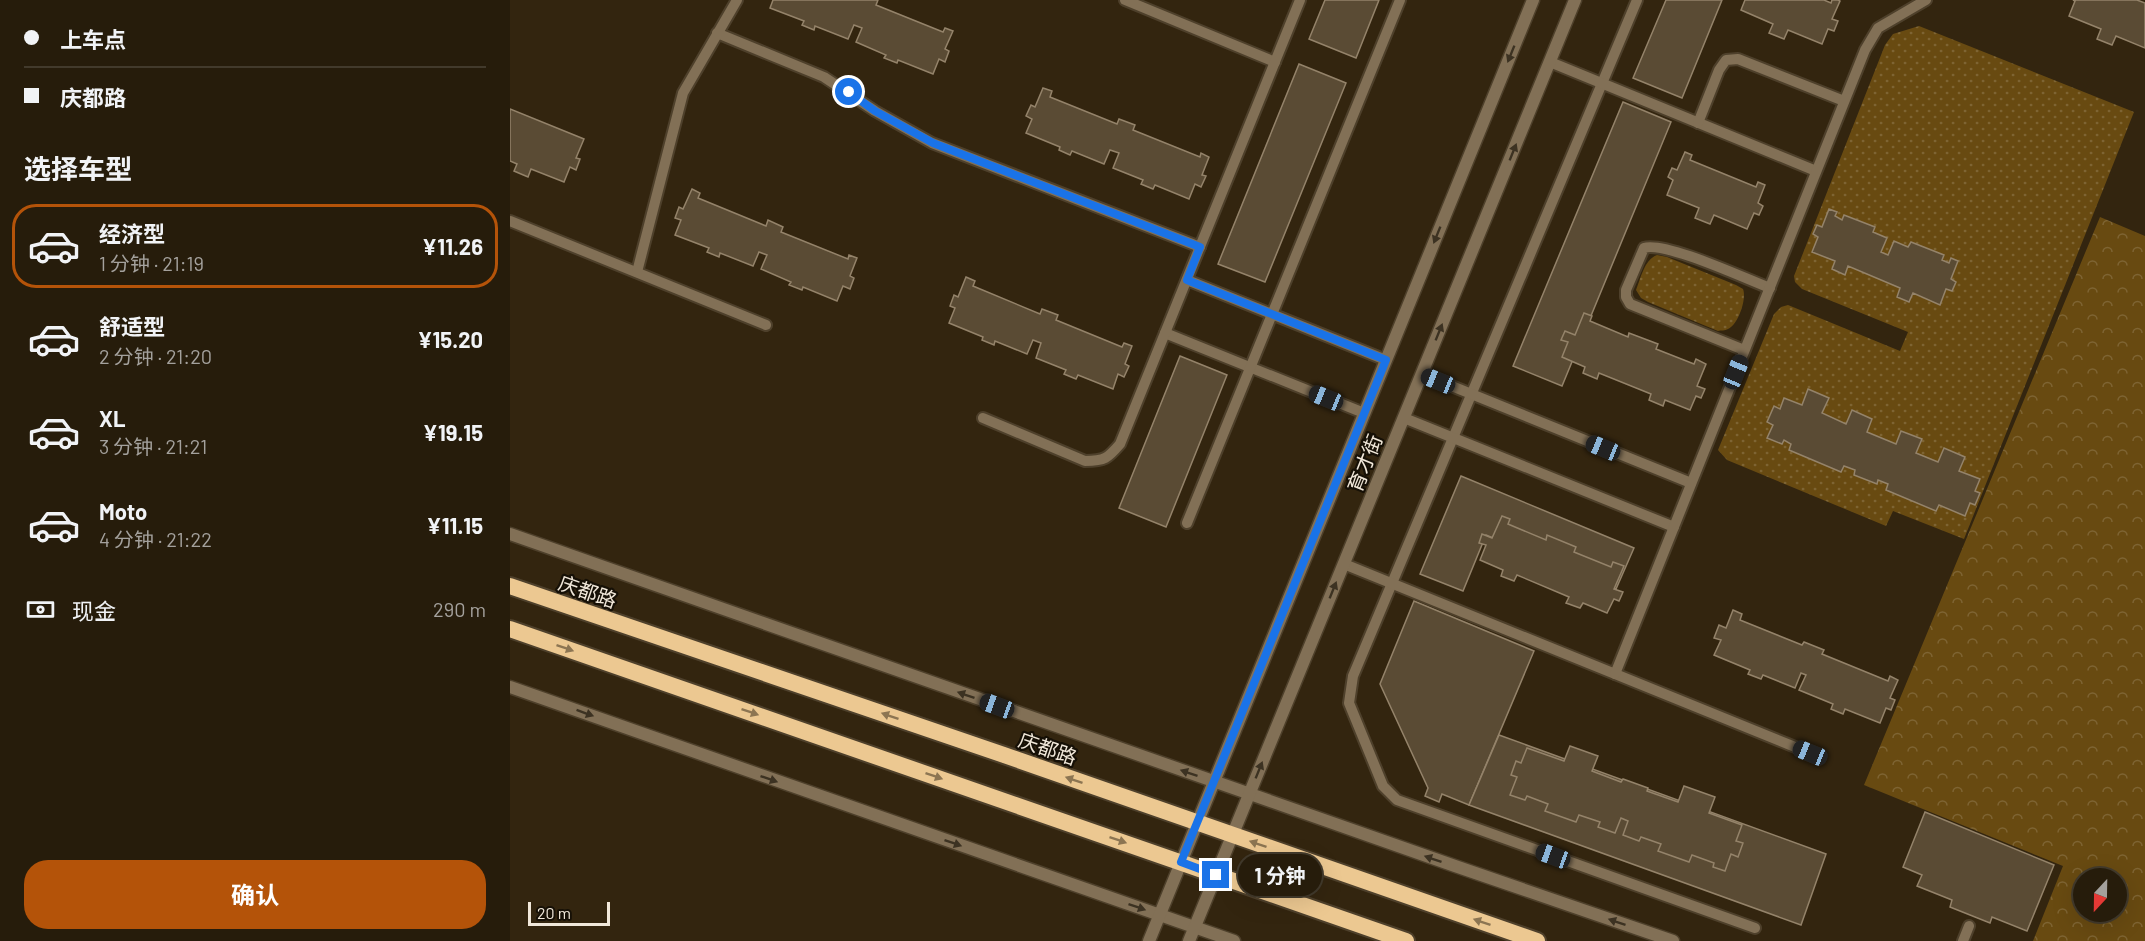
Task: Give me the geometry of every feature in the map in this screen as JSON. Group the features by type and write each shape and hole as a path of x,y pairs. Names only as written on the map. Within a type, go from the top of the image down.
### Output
{"highway":[{"name":"庆都路","path":"510,586 1537,941"},
{"path":"510,629 1406,941"}],"street":[{"name":"育才街","path":"1149,941 1533,0"},
{"name":"育才街","path":"1189,941 1575,0"},
{"path":"510,534 1673,941"},
{"path":"510,687 1234,941"}],"lane":[{"path":"637,272 651,210 683,93 737,0"},
{"path":"1125,0 1275,62"},
{"path":"983,418 1085,461 1101,461 1109,457 1120,444 1300,0"},
{"path":"1187,524 1400,0"},
{"path":"1637,0 1353,676 1349,703 1383,786 1396,801 1755,928"},
{"path":"1615,674 1865,50 1878,28 1926,0"},
{"path":"717,33 824,77 875,111 933,143 1200,247"},
{"path":"1698,123 1719,70 1726,60 1738,58 1844,101"},
{"path":"1550,62 1816,171"},
{"path":"510,221 766,325"},
{"path":"1744,350 1630,304 1626,297 1626,290 1644,248 1651,246 1669,249 1770,288"},
{"path":"1187,280 1386,360"},
{"path":"1165,333 1364,413"},
{"path":"1422,374 1691,483"},
{"path":"1404,418 1674,527"},
{"path":"1344,564 1810,753"},
{"path":"1963,941 1969,926"}],"green space":[{"path":"1919,26 2134,112 1964,539 1893,511 1886,526 1727,460 1718,450 1774,314 1781,307 1788,305 1900,351 1908,332 1802,289 1795,282 1794,276 1885,45 1893,34"},
{"path":"2100,217 2145,236 2145,941 2033,941 2063,866 1864,785"},
{"path":"1657,255 1667,257 1743,289 1743,305 1732,327 1718,331 1641,298 1636,290 1641,275 1649,261"}],"building":[{"path":"773,0 878,0 876,5 943,32 945,28 953,31 945,49 949,51 945,62 939,59 933,74 898,60 897,63 884,58 886,55 856,42 862,28 854,25 848,39 815,26 814,30 802,25 804,21 770,8"},
{"path":"1325,0 1379,0 1356,58 1309,39"},
{"path":"1666,0 1722,0 1682,98 1633,78"},
{"path":"1745,0 1824,0 1831,3 1832,0 1838,0 1840,1 1832,19 1838,21 1834,31 1828,29 1822,44 1788,30 1784,39 1769,33 1773,24 1741,10"},
{"path":"2073,0 2137,0 2145,3 2145,48 2116,36 2112,45 2097,39 2101,29 2069,16 2075,1"},
{"path":"1299,64 1346,83 1265,282 1218,264"},
{"path":"1043,88 1052,91 1050,97 1117,124 1119,119 1135,125 1133,130 1200,157 1201,153 1209,157 1202,175 1206,176 1201,187 1195,184 1189,199 1155,185 1153,189 1141,184 1143,180 1113,168 1119,153 1110,150 1104,164 1072,151 1070,155 1059,150 1060,147 1026,133 1032,119 1026,116 1031,105 1035,107"},
{"path":"1623,102 1671,122 1562,386 1513,366"},
{"path":"510,109 584,139 576,158 580,159 576,170 570,167 564,182 531,169 528,177 514,171 517,164 510,161"},
{"path":"1685,152 1692,155 1690,160 1756,187 1758,182 1765,185 1758,203 1763,206 1759,215 1754,213 1747,229 1714,215 1710,224 1695,218 1699,208 1667,195 1673,180 1668,177 1672,168 1677,170"},
{"path":"692,189 700,193 698,198 766,226 768,220 783,227 781,232 848,259 849,255 857,258 850,276 854,278 850,289 843,286 837,301 803,287 802,290 789,285 791,282 761,269 767,255 759,252 753,266 720,253 719,257 707,252 709,248 675,235 681,220 675,218 679,207 683,209"},
{"path":"1829,209 1837,212 1835,216 1842,220 1844,215 1875,227 1873,232 1887,238 1881,252 1888,255 1894,241 1908,247 1911,242 1944,255 1942,260 1949,263 1951,258 1958,261 1951,279 1956,282 1952,291 1946,289 1940,305 1913,293 1909,302 1897,297 1900,288 1848,266 1845,275 1832,269 1835,261 1812,252 1818,237 1813,234 1817,225 1822,227"},
{"path":"966,277 975,281 973,286 1040,314 1042,309 1058,315 1056,320 1122,347 1124,343 1132,346 1125,364 1129,366 1124,377 1118,374 1113,389 1078,375 1076,379 1064,374 1066,370 1036,358 1041,343 1033,340 1027,354 995,341 994,345 982,340 983,337 949,323 955,308 950,306 954,295 958,297"},
{"path":"1584,313 1592,316 1590,321 1628,337 1629,333 1658,344 1656,349 1694,364 1696,359 1706,364 1697,386 1705,389 1701,398 1696,396 1690,410 1665,400 1663,406 1649,400 1651,394 1599,373 1597,379 1583,373 1585,367 1562,357 1568,342 1561,340 1565,331 1575,335"},
{"path":"1180,356 1227,375 1166,527 1119,508"},
{"path":"1808,389 1829,398 1822,413 1846,424 1852,410 1872,419 1867,432 1896,444 1901,431 1922,439 1916,453 1938,462 1944,448 1965,457 1959,471 1980,479 1975,491 1980,493 1975,505 1970,503 1965,516 1939,505 1936,511 1886,490 1888,484 1878,480 1877,484 1854,475 1855,470 1844,466 1841,472 1789,450 1791,444 1784,440 1782,444 1767,438 1773,425 1767,422 1774,406 1780,409 1784,398 1802,405"},
{"path":"1461,476 1634,548 1616,589 1486,535 1463,591 1420,574"},
{"path":"1502,516 1510,519 1508,524 1546,540 1547,535 1576,547 1574,552 1611,567 1613,562 1624,566 1614,589 1623,592 1619,601 1614,599 1607,613 1583,603 1580,608 1566,603 1569,597 1517,575 1514,581 1501,576 1503,570 1480,560 1486,545 1479,543 1482,534 1492,538"},
{"path":"1414,601 1534,651 1469,805 1442,794 1439,802 1425,796 1428,788 1380,684"},
{"path":"1733,610 1742,614 1740,620 1802,645 1804,642 1824,650 1822,654 1888,681 1890,676 1898,680 1890,698 1895,700 1891,710 1886,708 1880,723 1845,709 1843,714 1831,709 1833,704 1799,690 1806,675 1801,673 1795,688 1763,675 1761,679 1748,674 1750,670 1714,655 1721,640 1714,638 1719,625 1726,628"},
{"path":"1499,735 1826,854 1801,925 1469,805"},
{"path":"1570,746 1598,756 1592,771 1621,782 1623,779 1648,788 1647,791 1678,802 1684,786 1715,797 1709,813 1742,825 1736,841 1743,843 1738,857 1731,854 1725,871 1713,867 1714,863 1692,855 1689,862 1658,851 1661,844 1641,837 1639,841 1623,835 1628,821 1621,818 1615,833 1598,827 1600,822 1579,815 1576,822 1545,811 1548,804 1527,796 1525,800 1510,795 1517,777 1511,775 1516,761 1521,763 1527,748 1564,761"},
{"path":"1925,812 2054,865 2027,931 1992,917 1990,923 1950,907 1952,900 1917,886 1922,875 1903,867"}],"route":[{"path":"849,92 875,111 933,143 1200,247 1187,280 1386,360 1181,862 1216,875"}]}
